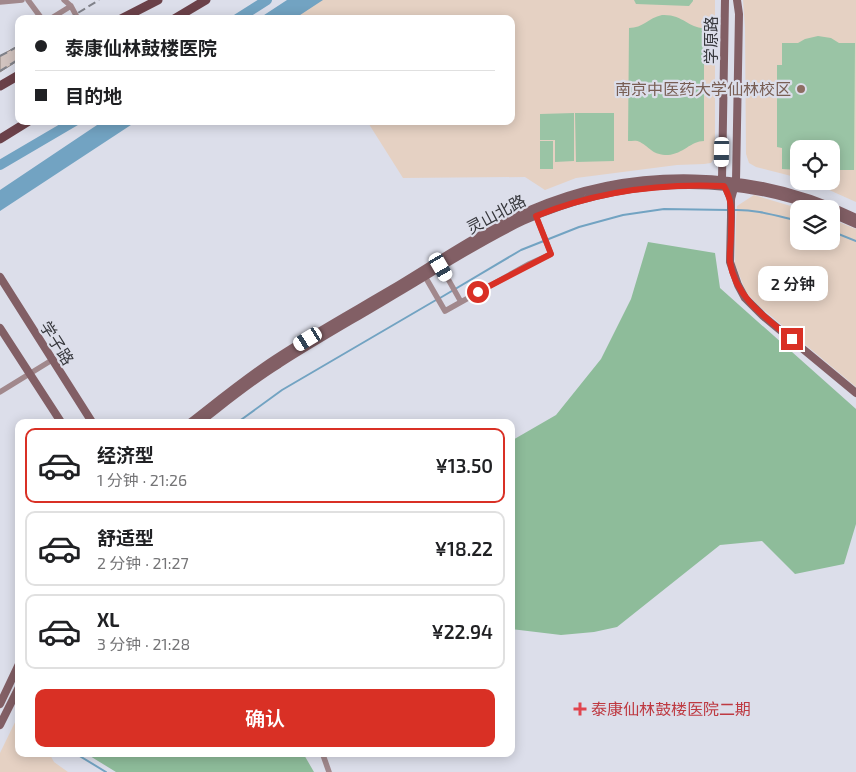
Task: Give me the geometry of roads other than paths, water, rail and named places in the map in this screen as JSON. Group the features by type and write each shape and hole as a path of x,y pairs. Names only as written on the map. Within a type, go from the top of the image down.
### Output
{"main road":[{"path":"129,15 158,0"},
{"path":"181,15 206,0"},
{"name":"学原路","path":"724,0 723,182 731,199"},
{"name":"学原路","path":"737,0 739,14 736,183 731,199 730,262 745,298 763,316 856,393"},
{"path":"0,86 15,77"},
{"path":"0,139 22,125"},
{"name":"灵山北路","path":"195,419 276,358 423,274 520,215 565,198 631,183 683,178 736,183 801,196 856,218"},
{"name":"灵山北路","path":"440,264 523,222 566,204 634,188 723,182"},
{"name":"灵山北路","path":"736,183 792,200"},
{"path":"840,217 856,224"},
{"name":"灵山北路","path":"204,419 245,387 279,364 423,274"},
{"name":"学子路","path":"0,278 90,419"},
{"path":"0,328 59,419"},
{"path":"0,704 15,672"},
{"path":"0,725 15,695"}],"street":[{"path":"0,2 22,0"},
{"path":"28,0 39,15"},
{"path":"64,0 76,15"},
{"path":"56,15 70,6"},
{"path":"423,274 445,311 551,254 536,216"},
{"path":"440,264 461,302"},
{"path":"0,392 52,360"},
{"path":"324,757 329,772"}],"water":[{"path":"287,0 323,0 300,15 264,15"},
{"path":"97,125 131,125 0,211 0,190"}],"waterway":[{"path":"243,15 267,0"},
{"path":"0,165 68,125"},
{"path":"440,298 521,250 579,227 623,215 664,209 728,210"},
{"path":"733,210 758,212 790,219"},
{"path":"840,235 856,241"},
{"path":"242,419 282,390 436,300"},
{"path":"81,757 106,772"}],"railway":[{"path":"75,15 99,0"},
{"path":"0,56 15,48"},
{"path":"0,71 15,62"}],"place":[{"name":"南京中医药大学仙林校区","path":"801,89"},
{"name":"泰康仙林鼓楼医院二期","path":"580,709"}]}
